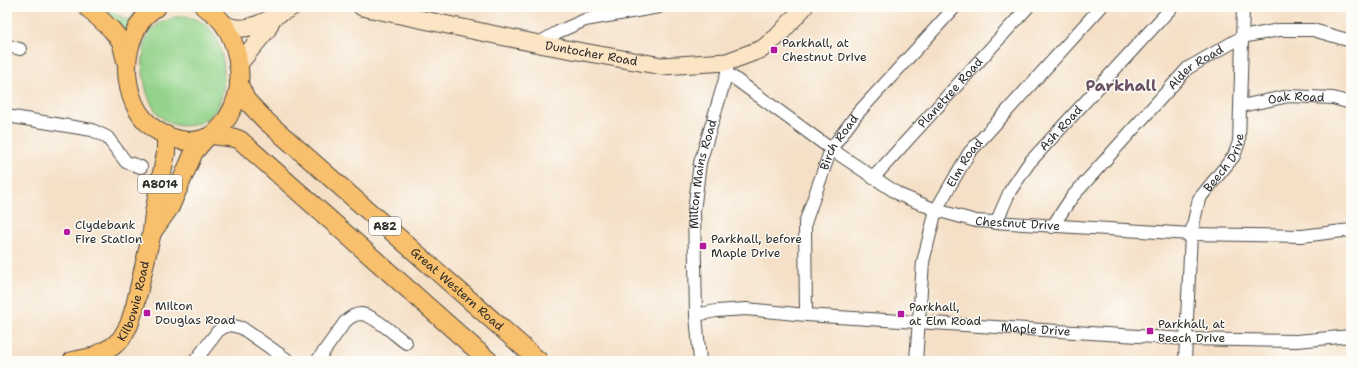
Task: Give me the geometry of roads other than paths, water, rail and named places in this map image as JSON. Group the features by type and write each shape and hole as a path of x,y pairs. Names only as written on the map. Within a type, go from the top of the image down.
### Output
{"main road":[{"name":"A82","path":"87,7 111,29 121,42 126,62 130,91 138,110 150,124 166,135 184,140 209,136 235,138 240,140 489,361"},
{"name":"A82","path":"205,7 216,15 224,24 232,41 238,65 239,84 233,108 224,122 209,136"},
{"path":"224,24 230,27 242,28 254,26 272,19 292,7"},
{"name":"Duntocher Road","path":"362,7 539,44 662,66 727,68 762,49 778,36 804,7"},
{"name":"A82","path":"126,62 136,31 150,8"},
{"path":"238,65 267,30 272,19"},
{"name":"Great Western Road","path":"239,84 246,100 266,121 539,361"},
{"name":"Kilbowie Road","path":"72,361 92,357 112,347 121,339 131,320 136,306 152,232 154,213 166,154 166,135"},
{"name":"Kilbowie Road","path":"152,232 170,207 194,152 209,136"}],"street":[{"path":"539,44 558,32 585,20 659,7"},
{"name":"Birch Road","path":"806,315 805,223 831,149 857,114 956,7"},
{"name":"Planetree Road","path":"872,178 1028,7"},
{"name":"Elm Road","path":"916,361 923,262 936,210 969,153 1101,7"},
{"name":"Ash Road","path":"996,223 1010,191 1029,163 1172,7"},
{"name":"Beech Drive","path":"1185,361 1191,234 1199,199 1234,156 1239,142 1243,7"},
{"name":"Alder Road","path":"1052,227 1072,197 1188,68 1242,37 1279,30 1313,30 1351,41"},
{"path":"7,46 20,49"},
{"name":"Chestnut Drive","path":"727,68 831,149 872,178 900,195 936,210 976,222 1191,234 1302,236 1351,230"},
{"name":"Milton Mains Road","path":"700,361 696,315 694,211 700,163 727,68"},
{"name":"Oak Road","path":"1241,106 1289,96 1333,98 1351,103"},
{"path":"7,116 92,130 107,137 126,162 141,167"},
{"name":"Maple Drive","path":"696,315 716,311 746,309 806,315 1186,339 1297,341 1351,336"},
{"path":"317,361 345,322 350,317 355,315 362,314 374,319 406,343"},
{"path":"195,361 218,331 230,325 242,328 289,361"}],"place":[{"name":"Parkhall, at Chestnut Drive","path":"774,50"},
{"name":"Clydebank Fire Station","path":"67,232"},
{"name":"Parkhall, before Maple Drive","path":"703,246"},
{"name":"Milton Douglas Road","path":"147,313"},
{"name":"Parkhall, at Elm Road","path":"901,314"},
{"name":"Parkhall, at Beech Drive","path":"1150,331"}],"district":[{"name":"Parkhall","path":"1121,85"}]}
